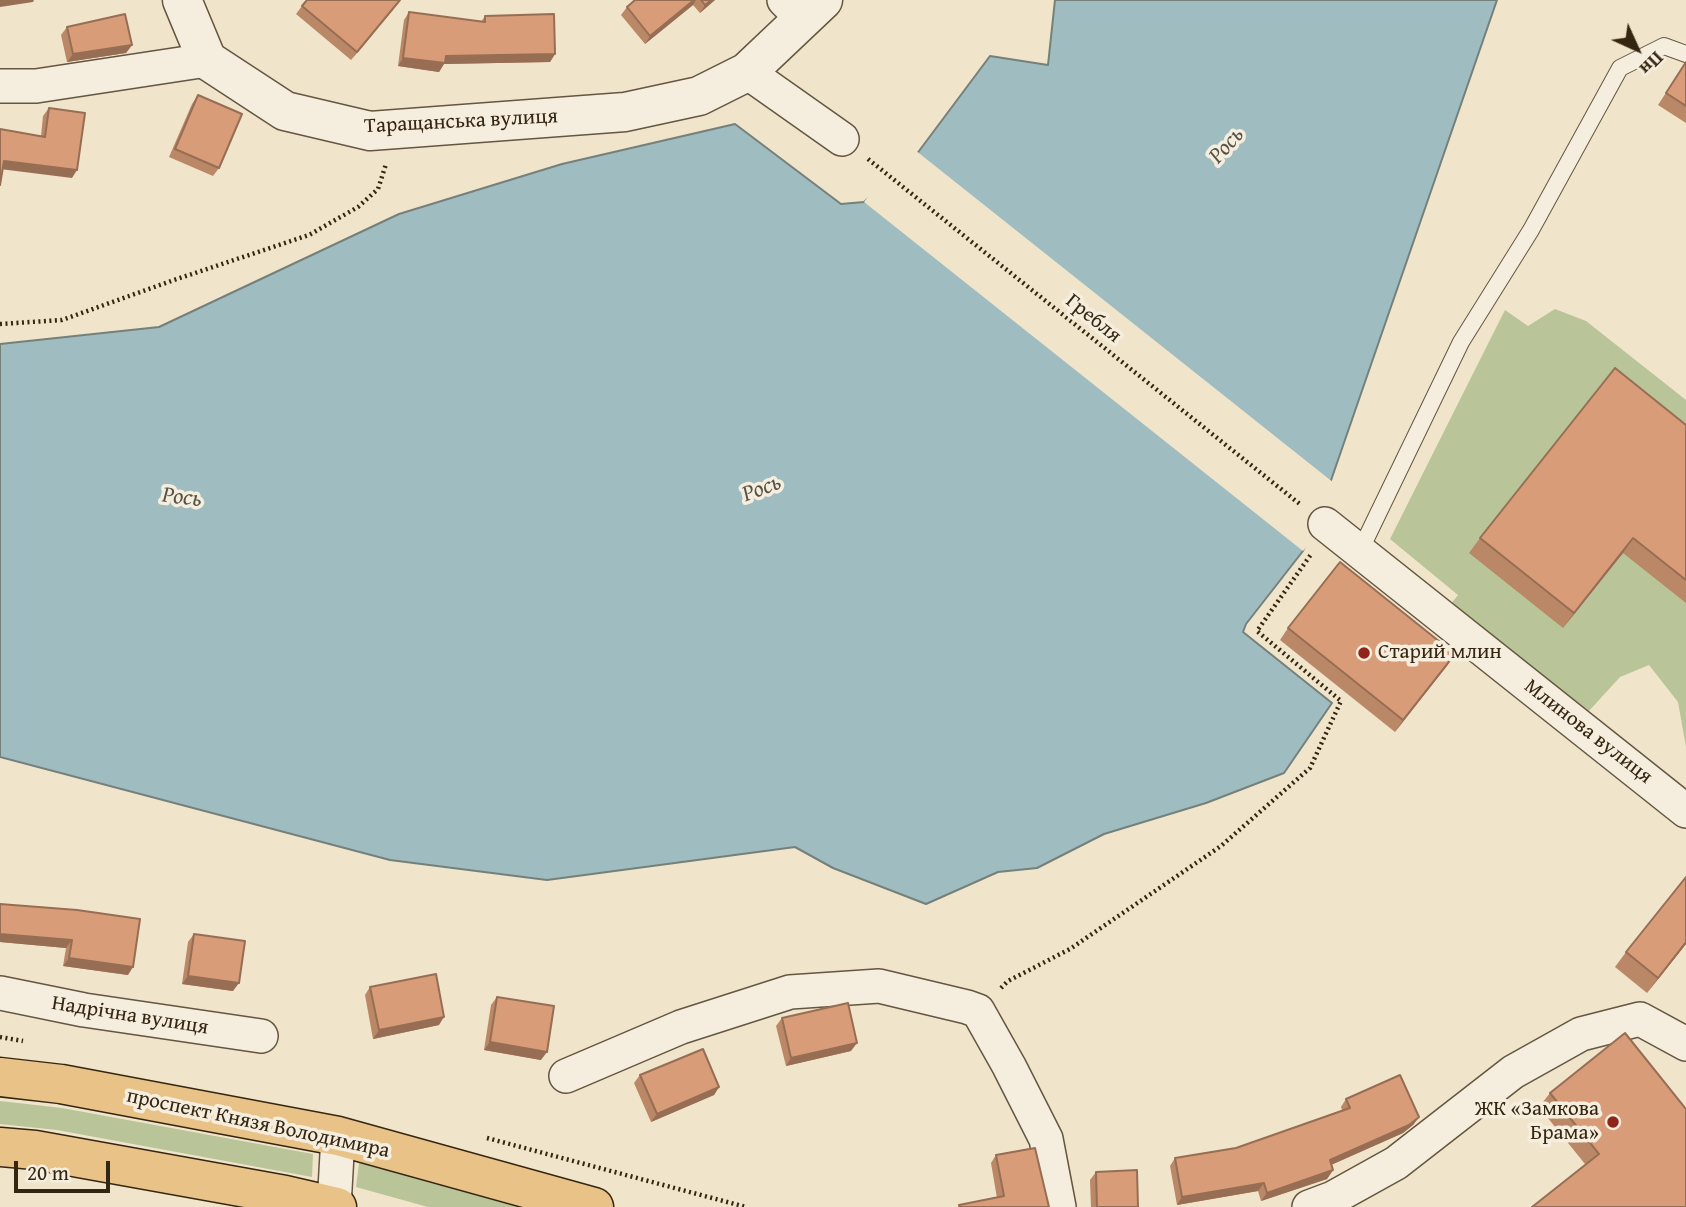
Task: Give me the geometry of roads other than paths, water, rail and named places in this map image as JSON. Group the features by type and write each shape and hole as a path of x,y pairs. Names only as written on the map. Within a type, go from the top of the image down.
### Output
{"main road":[{"name":"проспект Князя Володимира","path":"0,1077 61,1084 338,1136 594,1207"},
{"path":"0,1147 35,1150 285,1195 335,1207"}],"street":[{"path":"0,86 36,86 207,60 183,0"},
{"name":"Таращанська вулиця","path":"207,60 285,111 370,131 625,112 699,96 747,72 804,7"},
{"path":"747,72 842,139"},
{"name":"Млинова вулиця","path":"1325,524 1686,811"},
{"path":"566,1076 681,1027 790,992 879,986 978,1011 1046,1139 1059,1207"},
{"name":"Надрічна вулиця","path":"0,993 84,1010 261,1036"},
{"path":"1309,1207 1333,1198 1396,1163 1513,1072 1581,1034 1640,1018 1686,1044"},
{"path":"335,1207 338,1136"}],"lane":[{"path":"1360,551 1461,342 1531,230 1620,68 1664,46 1686,54"}],"water":[{"name":"Рось","path":"1055,0 1497,0 1328,489 1303,551 1246,624 1243,632 1332,703 1284,773 1206,803 1104,834 1037,868 998,872 926,904 833,868 795,847 547,880 390,860 0,757 0,344 159,327 399,214 562,164 735,124 841,204 864,202 916,155 990,56 1048,65"}],"place":[{"name":"Старий млин","path":"1364,653"},
{"name":"ЖК «Замкова Брама»","path":"1613,1122"}]}
